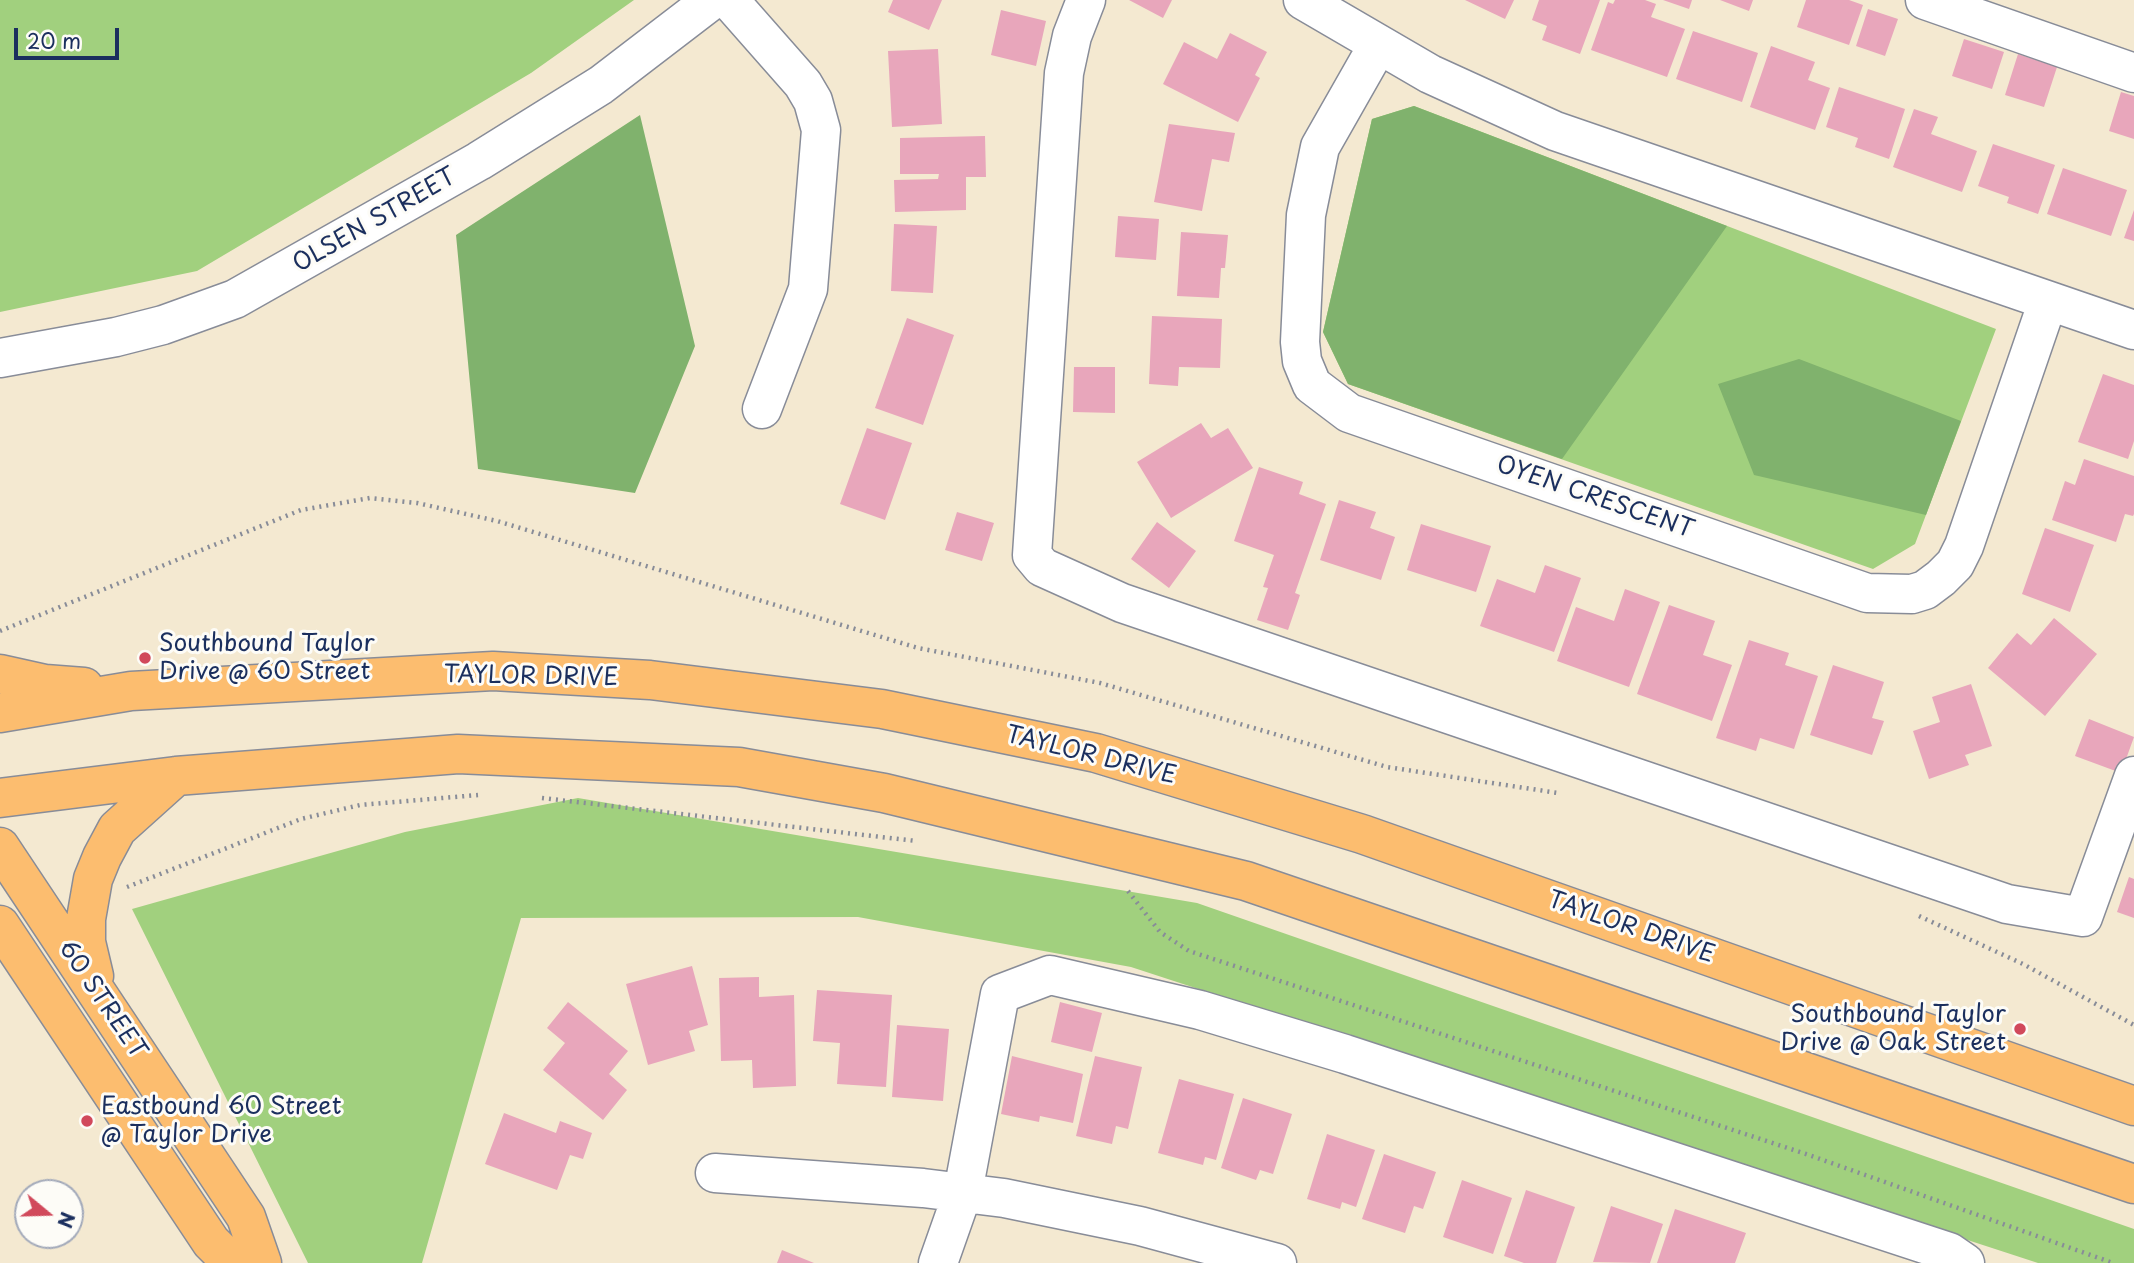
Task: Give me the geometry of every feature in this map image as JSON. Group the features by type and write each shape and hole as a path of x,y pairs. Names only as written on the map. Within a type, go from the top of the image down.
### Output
{"main road":[{"name":"TAYLOR DRIVE","path":"0,713 131,691 493,671 637,679 882,709 1083,750 1362,834 2134,1106"},
{"path":"0,674 46,684 131,691"},
{"path":"0,798 176,776 458,754 739,767 884,793 1246,881 2134,1184"},
{"path":"97,992 86,942 93,879 117,829 176,776"},
{"name":"60 STREET","path":"0,847 246,1217 262,1263"},
{"name":"60 STREET","path":"0,925 211,1242 232,1263"},
{"path":"0,953 38,984"}],"street":[{"name":"OLSEN STREET","path":"0,358 116,337 163,325 235,299 479,161 601,85 712,0"},
{"path":"729,0 803,84 813,101 821,130 808,289 762,409"},
{"path":"1087,0 1072,36 1064,73 1032,555 1042,567 1122,603 2007,905 2083,917 2134,776"},
{"path":"1303,0 1430,74 1555,131 2134,330"},
{"path":"1926,0 2134,73"},
{"name":"OYEN CRESCENT","path":"1378,45 1320,147 1306,215 1300,342 1302,361 1312,385 1349,414 1867,593 1912,594 1925,590 1941,578 1955,564 1964,546 2048,301"},
{"path":"938,1263 963,1192 1000,994 1051,975 1199,1010 1345,1054 1949,1252 1965,1263"},
{"path":"715,1173 963,1192 1071,1211 1193,1252 1277,1263"}],"path":[{"path":"0,631 301,510 370,498 456,510 918,648 1100,683 1387,767 1563,794"},
{"path":"1910,912 2023,964 2134,1025"}],"green space":[{"path":"0,0 634,0 531,73 197,271 0,312"},
{"path":"1414,106 1996,329 1915,544 1873,569 1348,384 1323,332 1372,119"},
{"path":"1414,106 1727,226 1562,459 1348,384 1323,332 1372,119"},
{"path":"640,115 695,346 635,493 478,469 456,235"},
{"path":"1799,359 1961,421 1926,515 1754,475 1718,384"},
{"path":"578,798 1197,903 2134,1229 2134,1263 2038,1263 1131,967 858,917 521,918 422,1263 308,1263 132,909 405,832"}],"building":[{"path":"893,0 942,0 929,30 888,12"},
{"path":"1129,0 1172,0 1163,18"},
{"path":"1465,0 1514,0 1505,19"},
{"path":"1539,0 1600,0 1580,54 1542,40 1547,26 1532,20"},
{"path":"1615,0 1645,0 1656,4 1651,17 1685,29 1667,77 1591,50 1608,2 1613,4"},
{"path":"1663,0 1692,0 1689,9"},
{"path":"1720,0 1753,0 1749,11"},
{"path":"1806,0 1849,0 1863,5 1849,45 1797,27"},
{"path":"1868,9 1898,19 1885,56 1856,46"},
{"path":"1001,10 1046,21 1036,66 991,55"},
{"path":"1693,31 1758,53 1742,102 1676,79"},
{"path":"1230,33 1267,52 1255,75 1260,78 1238,122 1163,84 1184,42 1217,59"},
{"path":"1964,39 2004,52 1992,89 1952,76"},
{"path":"1771,46 1815,62 1808,80 1830,88 1815,130 1750,107"},
{"path":"938,49 942,124 892,127 888,51"},
{"path":"2018,54 2057,67 2044,107 2005,95"},
{"path":"1839,87 1905,109 1889,159 1855,147 1858,138 1826,127"},
{"path":"2121,92 2134,96 2134,139 2109,131"},
{"path":"1914,109 1938,117 1931,134 1977,151 1962,192 1893,167"},
{"path":"1169,124 1235,133 1229,162 1212,159 1202,211 1154,202"},
{"path":"985,136 986,177 966,177 966,210 895,212 894,180 938,179 939,174 900,174 900,138"},
{"path":"1993,144 2055,165 2038,214 2007,203 2009,197 1978,186"},
{"path":"2063,168 2127,190 2111,236 2047,214"},
{"path":"2134,210 2134,241 2124,238"},
{"path":"1118,216 1159,219 1156,260 1115,257"},
{"path":"894,224 937,226 933,293 891,291"},
{"path":"1181,232 1228,235 1225,268 1221,268 1219,298 1177,296"},
{"path":"1152,316 1222,319 1220,368 1179,367 1178,386 1149,384"},
{"path":"907,318 954,335 923,425 875,408"},
{"path":"1074,367 1115,367 1115,413 1073,412"},
{"path":"2103,374 2134,385 2134,441 2128,459 2078,442"},
{"path":"1201,423 1211,438 1228,428 1253,468 1171,518 1137,462"},
{"path":"867,428 912,443 885,520 840,504"},
{"path":"2084,459 2134,476 2134,514 2125,514 2116,542 2052,520 2065,481 2075,485"},
{"path":"1259,467 1303,482 1299,494 1326,504 1295,593 1300,595 1288,630 1257,620 1268,588 1263,587 1274,555 1234,541"},
{"path":"1339,500 1376,512 1370,528 1395,537 1381,580 1320,560"},
{"path":"957,512 994,523 982,561 945,550"},
{"path":"1157,522 1196,551 1169,588 1131,559"},
{"path":"1421,524 1491,546 1476,592 1407,570"},
{"path":"2045,528 2094,545 2070,612 2022,594"},
{"path":"1545,565 1581,578 1554,652 1480,626 1497,579 1535,593"},
{"path":"1625,589 1660,602 1629,687 1557,661 1576,607 1614,621"},
{"path":"1669,605 1715,621 1703,655 1732,665 1712,721 1637,694"},
{"path":"2054,618 2097,654 2045,716 1988,668 2017,633 2031,645"},
{"path":"1749,640 1789,653 1785,665 1818,676 1794,749 1760,738 1756,751 1716,738"},
{"path":"1833,665 1884,682 1872,718 1884,721 1872,755 1810,735"},
{"path":"1971,684 1992,746 1965,755 1969,765 1929,779 1913,731 1940,722 1932,697"},
{"path":"2089,719 2134,737 2121,773 2075,756"},
{"path":"2129,877 2134,879 2134,918 2117,912"},
{"path":"692,966 708,1025 689,1031 695,1051 648,1065 626,984"},
{"path":"759,977 759,997 794,995 796,1086 753,1088 752,1060 721,1061 719,978"},
{"path":"817,990 892,995 886,1087 837,1084 840,1043 813,1041"},
{"path":"568,1002 628,1051 609,1074 627,1090 603,1120 543,1070 565,1043 547,1028"},
{"path":"1060,1002 1102,1013 1092,1052 1051,1042"},
{"path":"897,1025 949,1029 943,1101 892,1097"},
{"path":"1012,1056 1083,1074 1073,1123 1040,1116 1039,1122 1001,1114"},
{"path":"1095,1056 1142,1067 1128,1129 1116,1126 1112,1144 1076,1136"},
{"path":"1179,1079 1234,1094 1216,1160 1205,1157 1203,1165 1158,1153"},
{"path":"1243,1098 1292,1114 1273,1174 1260,1170 1256,1180 1221,1168"},
{"path":"504,1113 556,1133 560,1121 592,1133 583,1159 570,1155 557,1190 485,1164"},
{"path":"1327,1134 1375,1150 1356,1207 1342,1202 1340,1209 1307,1199"},
{"path":"1384,1154 1436,1172 1423,1209 1414,1206 1405,1233 1362,1219"},
{"path":"1462,1180 1512,1198 1493,1254 1443,1237"},
{"path":"1526,1190 1575,1207 1556,1263 1524,1263 1504,1256"},
{"path":"1611,1206 1663,1224 1650,1263 1593,1262"},
{"path":"1675,1209 1746,1233 1735,1263 1657,1263"},
{"path":"782,1250 814,1263 777,1263"}],"place":[{"name":"Southbound Taylor Drive @ 60 Street","path":"145,658"},
{"name":"Southbound Taylor Drive @ Oak Street","path":"2020,1029"},
{"name":"Eastbound 60 Street @ Taylor Drive","path":"87,1121"}]}
